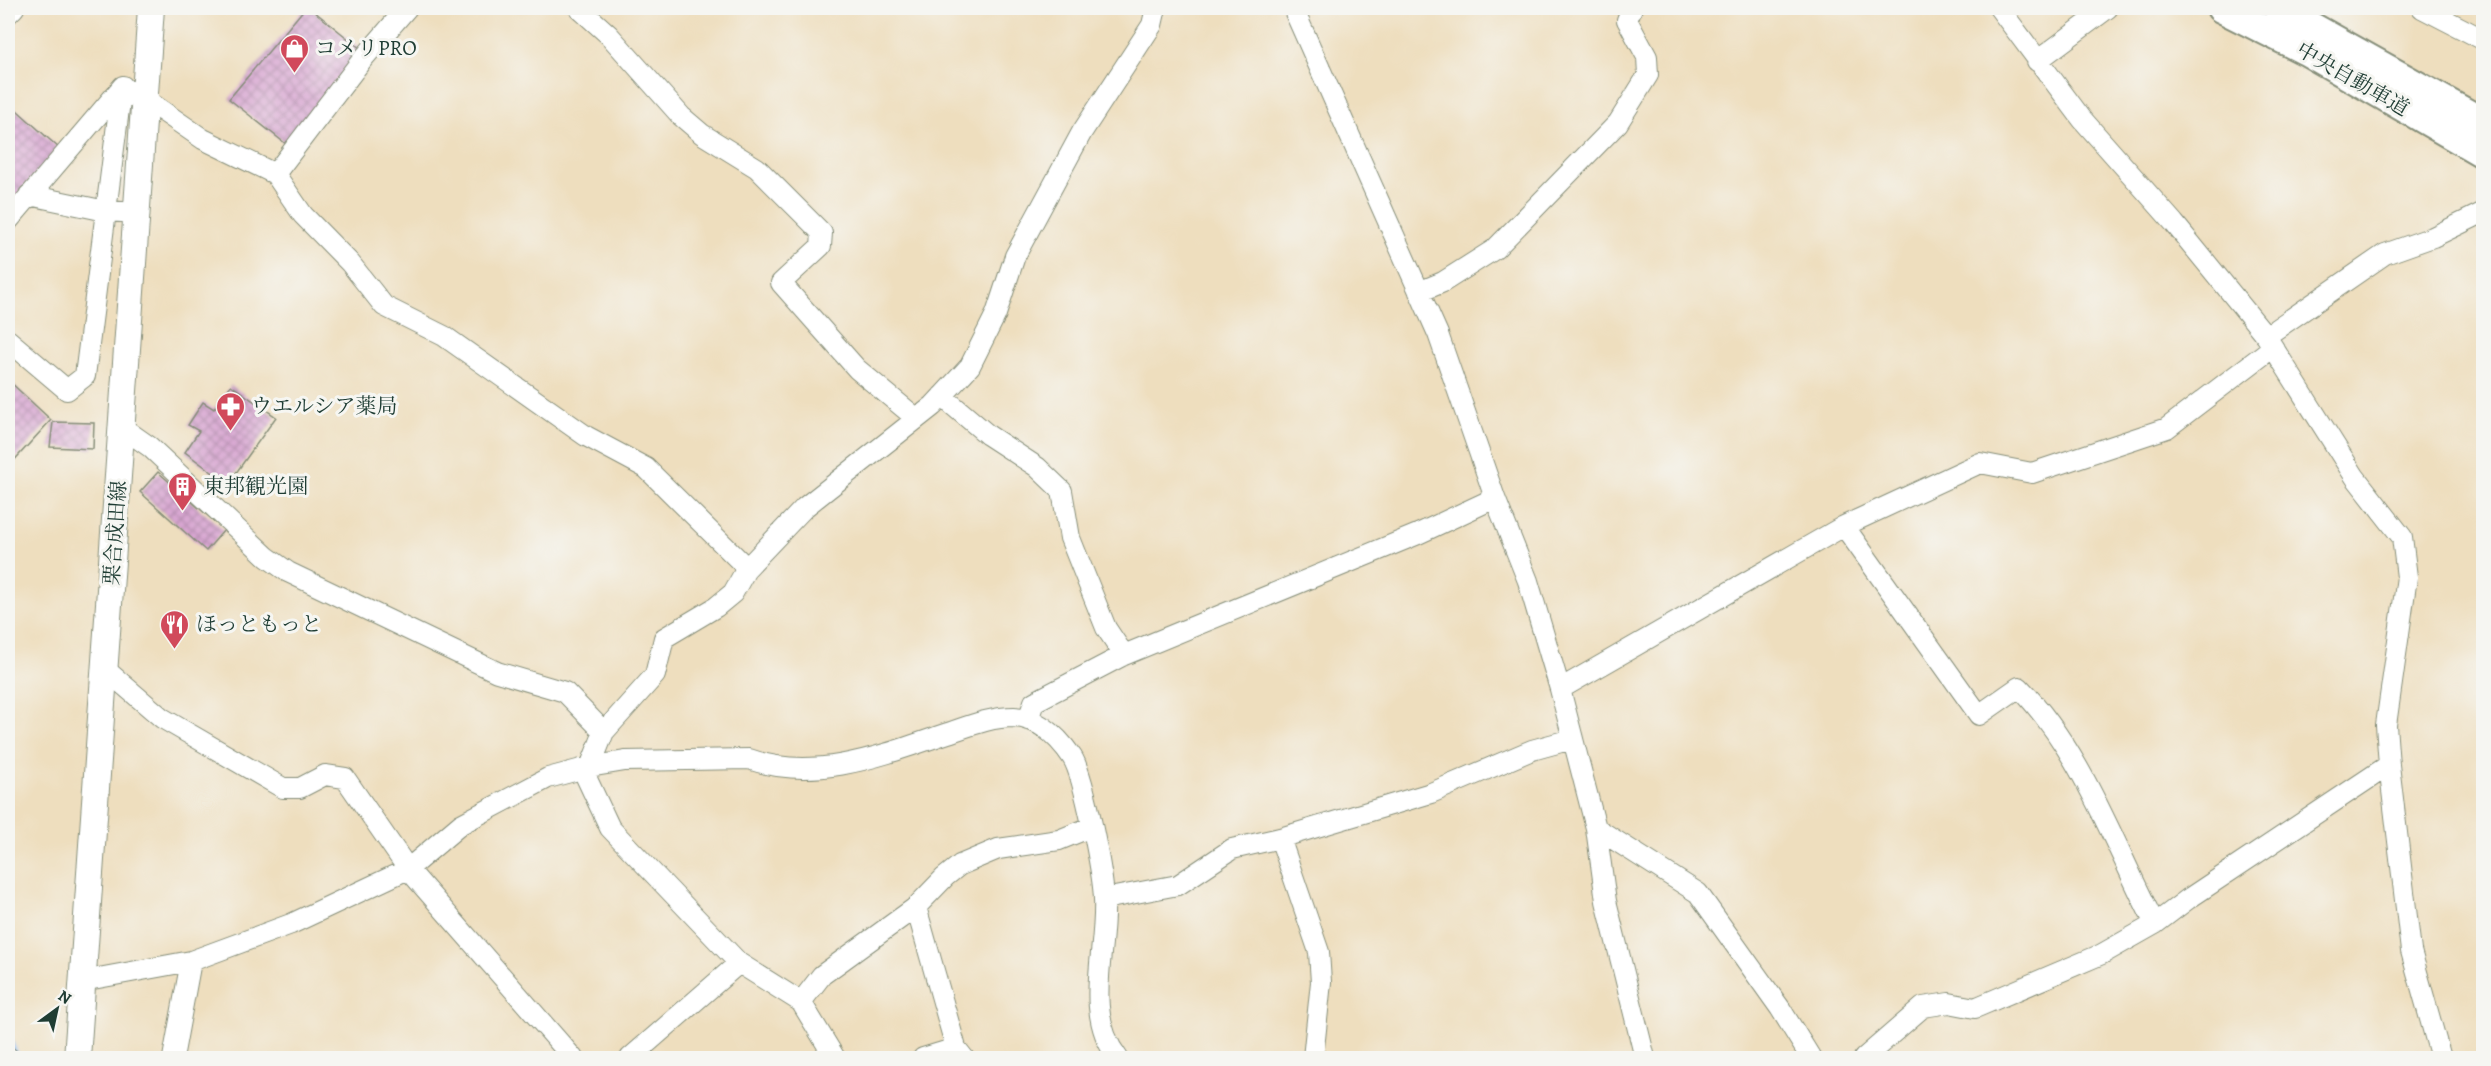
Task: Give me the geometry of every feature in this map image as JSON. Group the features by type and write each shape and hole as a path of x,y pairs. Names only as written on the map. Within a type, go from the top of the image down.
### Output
{"highway":[{"name":"中央自動車道","path":"2221,8 2306,51 2484,154"},
{"name":"中央自動車道","path":"2278,8 2484,123"}],"main road":[{"name":"栗合成田線","path":"77,1059 151,8"}],"street":[{"path":"8,14 14,8"},
{"path":"275,174 362,60 407,8"},
{"path":"579,8 609,35 681,117 702,134 757,168 822,233 821,246 781,283 857,369 916,418"},
{"path":"836,1059 801,1002 739,963 610,828 586,777 589,767 604,732 655,675 664,638 716,607 733,593 747,568 805,507 933,406 970,366 996,314 1015,255 1082,132 1152,25 1156,8"},
{"path":"1293,8 1438,334 1495,498 1528,581 1560,689 1596,828 1606,901 1645,1059"},
{"path":"1419,292 1443,282 1496,249 1618,123 1648,75 1647,57 1627,20 1632,8"},
{"path":"1999,8 2082,119 2174,223 2269,342 2309,401 2355,477 2402,537 2406,577 2386,725 2388,765 2411,951 2441,1059"},
{"path":"2037,61 2108,8"},
{"path":"2422,8 2484,39"},
{"path":"8,221 128,79 146,84 203,139 275,174 303,216 350,263 384,306 444,336 585,436 646,468 747,568"},
{"path":"8,340 67,390 86,376 120,101 146,84"},
{"path":"29,195 106,211 138,213"},
{"path":"1560,689 1844,526 1980,463 2032,473 2167,428 2269,342 2385,254 2433,237 2481,215"},
{"path":"942,396 988,435 1037,467 1062,491 1070,538 1106,628 1124,655"},
{"path":"123,428 150,447 267,557 288,572 497,672 565,692 604,732"},
{"path":"1029,720 1034,702 1124,655 1418,534 1495,498"},
{"path":"1844,526 1979,715 2019,687 2042,710 2090,786 2121,857 2155,924"},
{"path":"105,669 162,718 283,788 300,788 325,775 345,778 408,869 573,1059"},
{"path":"82,981 191,961 291,924 408,869 462,824 548,778 589,767 625,761 749,759 763,764 814,767 851,764 998,718 1029,720 1042,726 1060,741 1081,773 1104,899 1099,991 1105,1033 1110,1048 1118,1059"},
{"path":"1104,899 1178,885 1232,849 1280,838 1431,792 1532,750 1572,739"},
{"path":"1864,1059 1923,1007 1949,1003 1975,1008 2102,954 2155,924 2188,899 2388,765"},
{"path":"801,1002 822,975 916,907 945,877 978,855 998,849 1059,840 1090,827"},
{"path":"1596,828 1698,893 1769,992 1811,1059"},
{"path":"1280,838 1319,952 1321,982 1313,1059"},
{"path":"916,907 960,1053 923,1059"},
{"path":"173,1059 191,961"},
{"path":"630,1059 739,963"}],"building":[{"path":"305,8 310,8 361,49 286,144 229,99"},
{"path":"8,102 60,149 8,205"},
{"path":"8,380 51,420 8,467"},
{"path":"231,385 276,417 228,484 185,452 199,431 188,425 203,402 214,409"},
{"path":"53,422 94,423 93,449 50,447"},
{"name":"東邦観光園","path":"158,472 224,530 206,551 140,492"}],"waterway":[{"path":"8,1037 16,1054"}],"place":[{"name":"コメリPRO","path":"294,74"},
{"name":"ウエルシア薬局","path":"230,432"},
{"name":"東邦観光園","path":"182,512"},
{"name":"ほっともっと","path":"175,650"}]}
